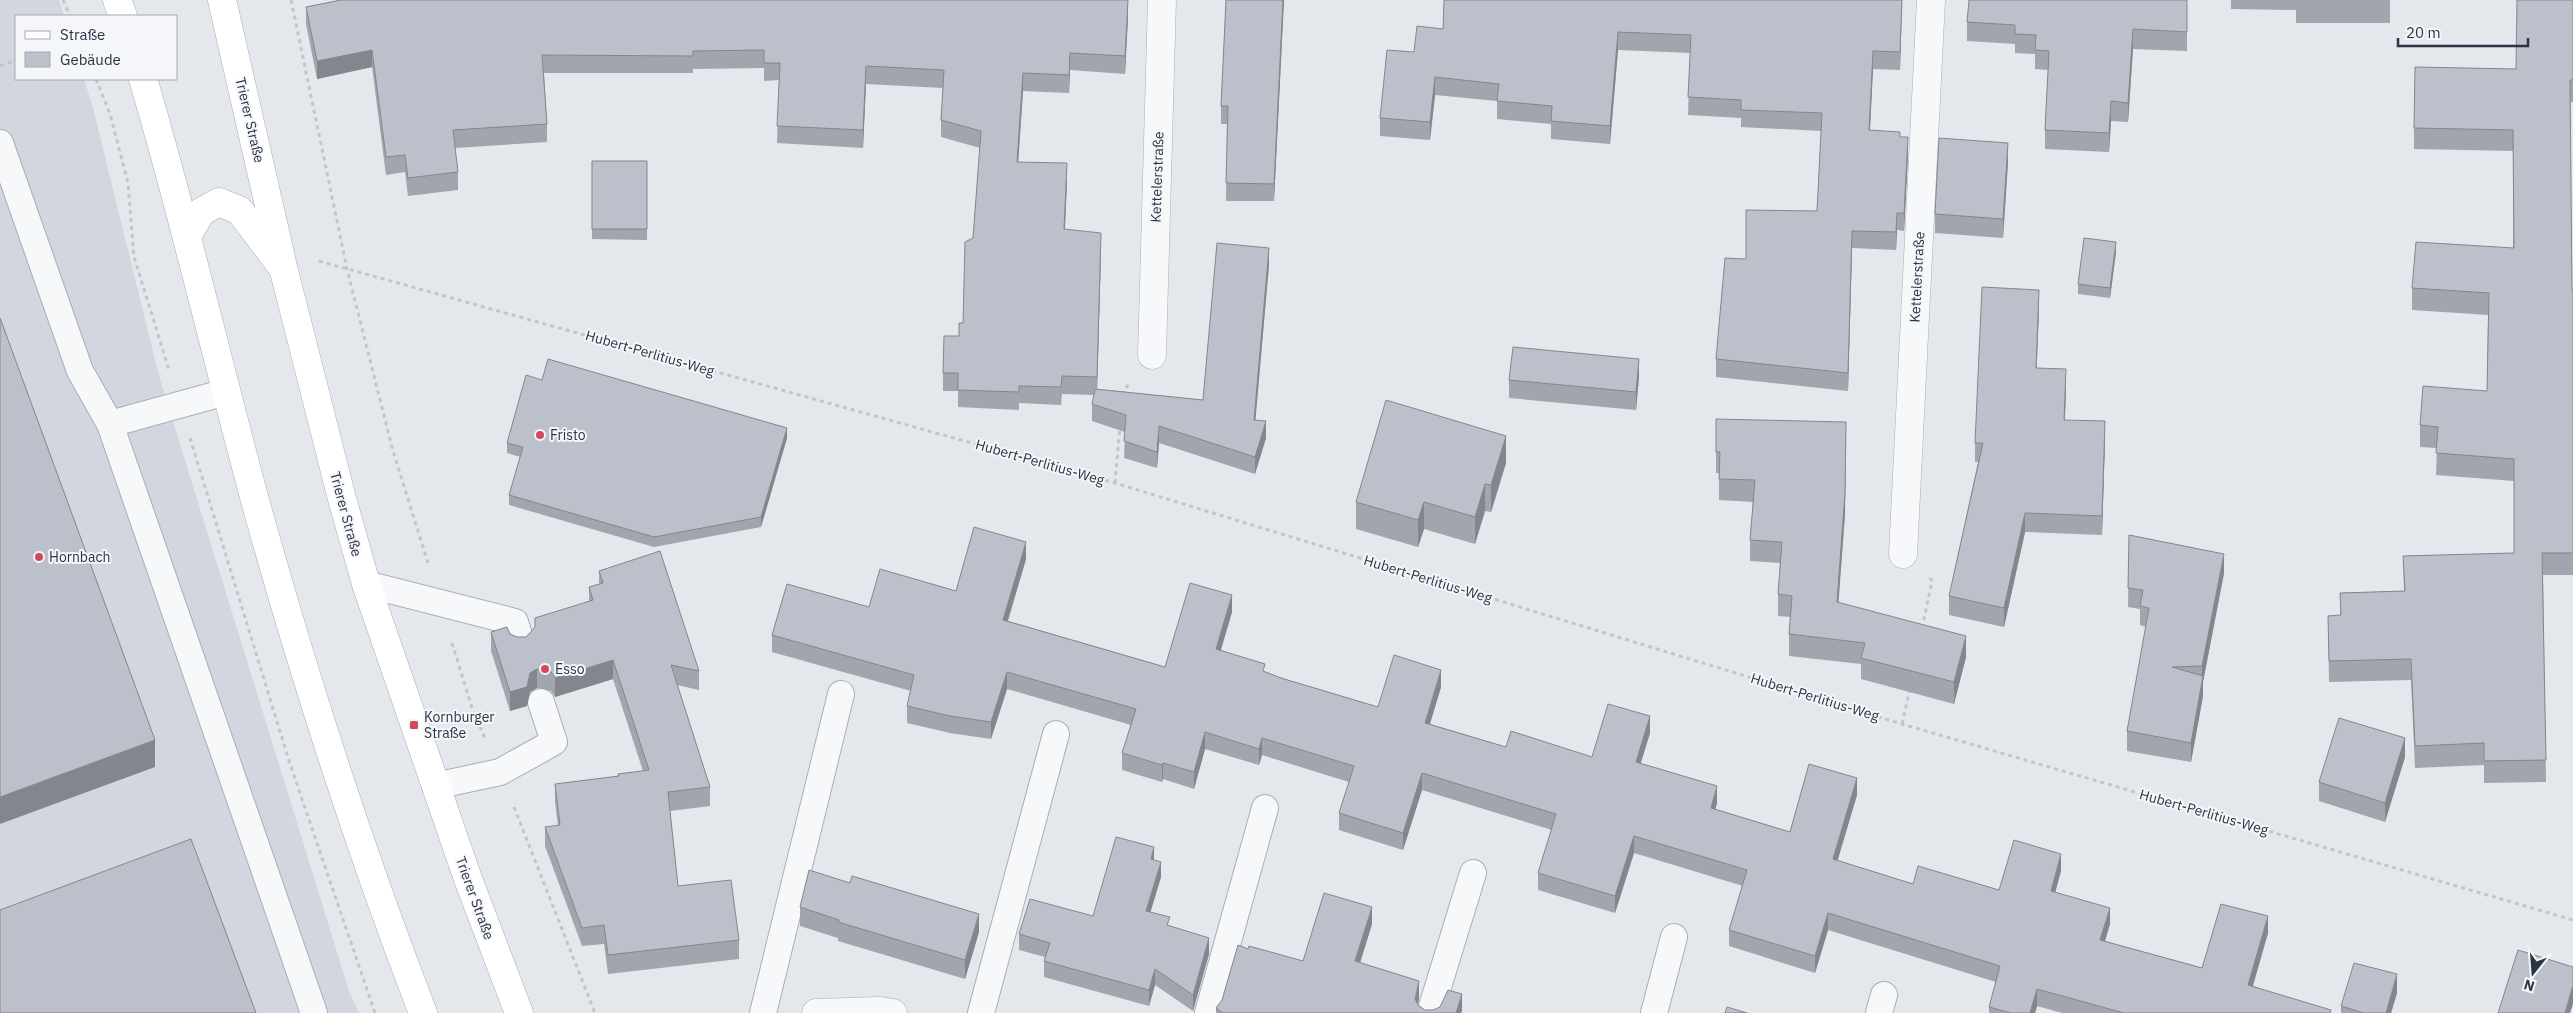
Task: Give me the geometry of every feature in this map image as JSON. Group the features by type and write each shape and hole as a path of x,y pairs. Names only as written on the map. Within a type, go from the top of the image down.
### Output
{"main road":[{"path":"117,0 123,15"},
{"name":"Trierer Straße","path":"222,0 282,260 340,495 366,584 435,786 519,1013"},
{"path":"143,80 187,236 259,516 329,748 364,852 423,1013"},
{"path":"187,236 201,212 208,206 219,202 240,210 282,260"}],"street":[{"name":"Kettelerstraße","path":"1152,355 1162,0"},
{"name":"Kettelerstraße","path":"1903,554 1931,0"},
{"path":"816,1013 880,1011 893,1013"}],"lane":[{"path":"0,143 80,371 110,424 314,1013"},
{"path":"110,424 226,392"},
{"path":"366,584 515,622 521,642"},
{"path":"762,1013 841,694"},
{"path":"435,786 500,772 554,742 541,702"},
{"path":"981,1013 1056,734"},
{"path":"1208,1013 1265,808"},
{"path":"1430,1013 1473,873"},
{"path":"1654,1013 1674,937"}],"path":[{"path":"63,0 70,15"},
{"path":"291,0 347,269"},
{"path":"0,66 15,60"},
{"name":"Hubert-Perlitius-Weg","path":"282,260 347,269 1115,483 1902,724 2573,920"},
{"path":"1122,400 1123,391 1152,355"},
{"path":"1115,483 1120,419"},
{"path":"1903,554 1932,581 1920,638"},
{"path":"1902,724 1910,686"}],"shaded area":[{"path":"0,0 59,0 64,15 15,15 15,80 84,80 93,108 159,376 349,991 359,1013 0,1013"}],"building":[{"path":"341,0 1128,0 1125,56 1070,53 1069,75 1023,73 1017,162 1067,163 1064,229 1101,233 1097,377 1062,376 1061,387 1019,386 1019,392 958,390 958,373 943,373 944,336 959,336 959,323 963,323 965,242 973,238 981,131 941,120 944,70 866,66 863,130 777,126 780,63 764,63 764,50 693,51 693,56 542,55 547,124 453,130 458,172 408,178 405,155 386,157 372,50 317,61 306,7"},
{"path":"1226,0 1283,0 1274,184 1226,183 1228,106 1221,106"},
{"path":"1444,0 1902,0 1900,52 1873,51 1869,130 1900,132 1900,137 1908,137 1904,213 1897,213 1896,232 1852,231 1848,373 1716,359 1725,258 1746,259 1746,210 1817,211 1822,113 1741,110 1741,100 1688,97 1691,35 1618,32 1610,126 1551,121 1552,106 1497,101 1499,84 1435,77 1430,122 1380,118 1387,50 1414,52 1417,26 1443,29"},
{"path":"1969,0 2187,0 2187,32 2133,29 2128,103 2111,101 2109,133 2045,130 2049,51 2035,50 2036,35 2015,34 2015,25 1967,22"},
{"path":"2517,0 2573,0 2573,80 2570,80 2573,289 2573,553 2542,553 2546,760 2484,761 2484,743 2415,746 2411,659 2329,661 2328,616 2341,615 2340,593 2405,591 2403,556 2514,553 2514,459 2436,453 2438,427 2420,425 2423,386 2487,391 2489,293 2412,288 2416,242 2514,248 2513,130 2414,128 2415,67 2516,69"},
{"path":"1939,138 2008,143 2003,219 1935,214"},
{"path":"592,161 647,161 647,229 592,229"},
{"path":"2084,238 2116,242 2110,288 2078,284"},
{"path":"1217,243 1269,248 1254,420 1266,421 1255,457 1159,426 1157,452 1124,441 1126,415 1092,404 1095,389 1203,400"},
{"path":"1982,287 2039,290 2036,368 2066,369 2064,420 2105,421 2102,516 2025,513 2004,608 1949,596 1983,443 1975,443"},
{"name":"Hornbach","path":"0,318 155,740 0,797"},
{"path":"1513,347 1639,359 1636,392 1509,380"},
{"path":"548,359 787,428 761,517 654,537 509,495 523,447 507,443 526,375 542,380"},
{"path":"1386,400 1506,436 1491,485 1485,484 1475,517 1424,502 1418,520 1356,502"},
{"path":"1716,419 1846,422 1845,493 1837,602 1966,636 1954,682 1861,658 1865,643 1789,634 1792,596 1778,594 1782,542 1750,540 1755,480 1719,479 1720,452 1716,452"},
{"path":"974,527 1026,542 1003,620 1165,667 1190,583 1232,595 1216,649 1265,664 1263,671 1281,678 1378,707 1394,655 1441,670 1425,723 1506,747 1511,731 1592,757 1608,704 1650,716 1636,762 1717,786 1711,808 1790,832 1809,764 1857,778 1833,859 1913,884 1918,866 1999,890 2014,840 2061,854 2051,891 2110,908 2100,940 2202,968 2221,904 2268,916 2248,985 2331,1010 2330,1013 2124,1013 2037,989 2030,1013 2011,1013 1989,1007 2000,966 1828,913 1815,956 1729,930 1747,870 1634,836 1615,896 1538,873 1556,814 1422,773 1403,833 1339,813 1354,766 1262,738 1259,749 1205,732 1194,772 1163,763 1162,765 1122,753 1136,709 1007,672 991,722 950,716 907,706 914,675 772,635 787,584 869,607 880,569 956,591"},
{"path":"2129,535 2224,554 2202,666 2172,667 2203,676 2191,743 2127,731 2149,608 2140,606 2143,590 2128,588"},
{"path":"660,551 699,671 671,665 710,787 668,792 678,886 731,880 739,940 608,955 604,925 582,928 545,827 560,825 555,784 619,776 618,774 649,770 613,660 555,678 551,672 537,669 530,673 527,687 510,692 491,632 507,627 510,634 517,637 526,637 535,627 535,618 593,600 589,587 603,583 599,571"},
{"path":"2339,718 2405,738 2385,803 2319,782"},
{"path":"1116,837 1154,847 1151,859 1161,862 1146,911 1170,917 1167,925 1209,938 1193,995 1155,969 1149,990 1044,961 1050,943 1019,934 1030,899 1093,916"},
{"path":"191,839 256,1013 0,1013 0,910"},
{"path":"809,870 850,883 852,876 979,914 965,960 838,922 839,920 800,907"},
{"path":"1324,893 1372,907 1355,961 1419,981 1415,999 1419,1006 1425,1010 1433,1010 1440,1007 1448,990 1462,994 1456,1013 1223,1013 1216,1008 1222,1000 1238,945 1248,949 1249,946 1303,961"},
{"path":"2518,950 2573,967 2573,985 2565,1013 2498,1013"},
{"path":"2354,963 2397,974 2386,1013 2364,1013 2341,1006"},
{"path":"1727,1007 1747,1013 1725,1013"}],"place":[{"name":"Fristo","path":"540,435"},
{"name":"Hornbach","path":"39,557"},
{"name":"Esso","path":"545,669"},
{"name":"Kornburger Straße","path":"414,725"}]}
